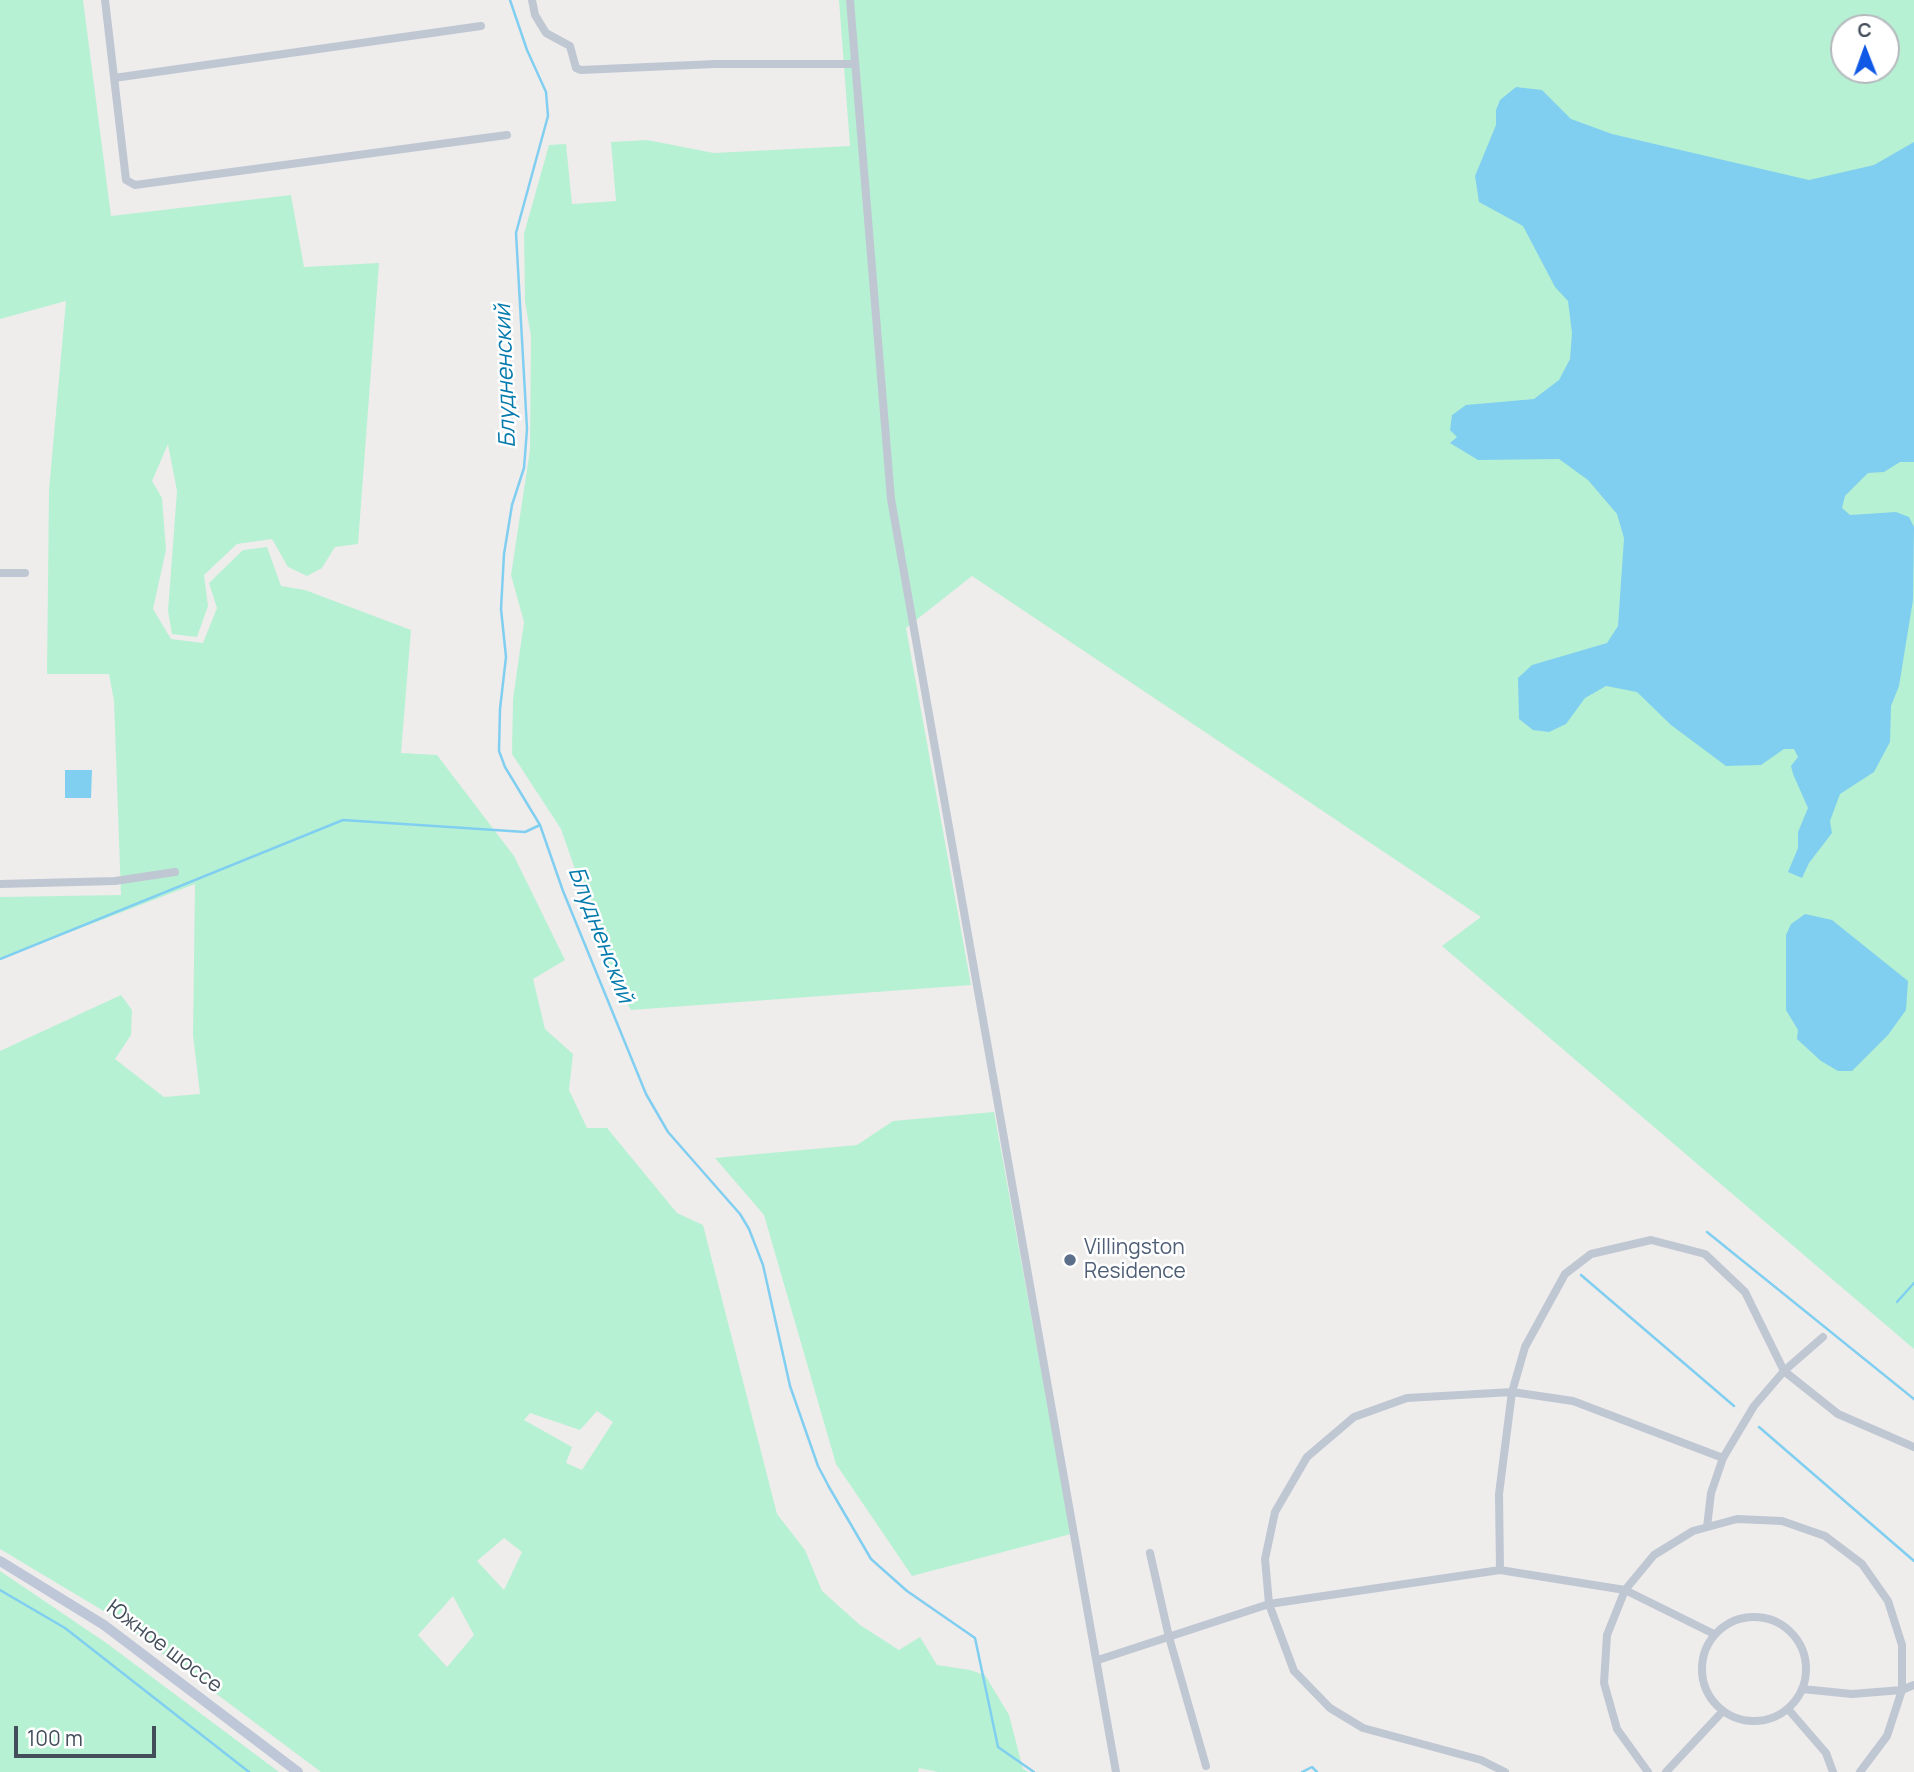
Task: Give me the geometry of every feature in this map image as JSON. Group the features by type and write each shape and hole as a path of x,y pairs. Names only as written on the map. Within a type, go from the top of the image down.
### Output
{"street":[{"path":"105,0 126,180 135,185 507,135"},
{"path":"532,0 535,15 546,33 570,46 576,68 581,70 715,64 855,64"},
{"path":"850,0 891,499 1116,1772"},
{"path":"114,78 481,26"},
{"path":"0,573 25,573"},
{"path":"0,884 115,881 175,872"},
{"path":"1500,1570 1499,1494 1512,1392 1525,1347 1565,1275 1591,1254 1651,1240 1705,1254 1745,1292 1784,1371 1838,1414 1914,1447"},
{"path":"1707,1527 1711,1493 1723,1458 1754,1406 1784,1371 1823,1337"},
{"path":"1505,1772 1481,1760 1363,1728 1330,1708 1294,1671 1269,1605 1265,1559 1275,1512 1307,1457 1354,1417 1407,1398 1512,1392 1573,1401 1723,1458"},
{"path":"1648,1772 1617,1729 1604,1683 1607,1635 1625,1590 1654,1555 1693,1531 1737,1519 1782,1521 1825,1536 1861,1564 1888,1601 1902,1645 1902,1690 1887,1736 1860,1772"},
{"path":"1150,1553 1169,1637 1206,1766"},
{"name":"Южное шоссе","path":"0,1561 104,1625 298,1772"},
{"path":"1098,1660 1269,1605 1500,1570 1625,1590 1714,1634"},
{"path":"1761,1616 1778,1622 1792,1632 1802,1646 1807,1662 1802,1689 1788,1709 1773,1718 1756,1721 1739,1719 1723,1711 1711,1699 1703,1675 1705,1649 1714,1634 1728,1623 1744,1617 1761,1616"},
{"path":"1802,1689 1852,1694 1902,1690 1914,1685"},
{"path":"1788,1709 1826,1754 1833,1772"},
{"path":"1666,1772 1723,1711"}],"green space":[{"path":"0,0 83,0 111,216 291,195 304,267 379,263 358,544 335,547 322,568 307,576 288,567 272,539 237,544 204,575 208,606 197,637 172,634 168,611 177,491 168,444 152,481 162,498 166,550 153,609 171,639 203,643 217,608 209,583 243,550 267,547 281,586 305,590 411,630 401,753 437,755 514,856 565,960 533,979 545,1029 573,1054 569,1090 587,1128 607,1128 677,1213 703,1225 777,1514 805,1550 822,1591 860,1625 899,1650 920,1637 937,1665 985,1675 1009,1715 1023,1769 1029,1772 938,1772 919,1768 918,1772 321,1772 112,1616 0,1549 0,1051 121,995 132,1010 131,1035 115,1059 164,1097 200,1094 193,1035 195,884 0,959 0,897 121,895 114,701 109,674 47,674 49,490 66,301 0,319","holes":["597,1411 613,1422 582,1470 566,1463 572,1447 524,1420 530,1413 580,1430","504,1538 522,1552 504,1590 477,1561","453,1596 474,1635 447,1667 418,1635"]},
{"path":"839,0 1914,0 1914,1349 1442,946 1481,917 972,576 906,628 971,985 631,1010 614,982 561,829 512,754 513,699 524,622 511,575 530,450 531,336 525,302 524,234 549,145 566,144 572,204 616,201 611,142 647,140 714,153 850,146"},
{"path":"994,1112 1071,1534 912,1576 836,1464 764,1215 715,1158 857,1145 893,1121"},
{"path":"0,1571 105,1642 279,1772 0,1772"}],"water":[{"path":"1516,87 1542,90 1571,119 1612,134 1809,180 1874,165 1914,142 1914,462 1900,462 1884,472 1868,473 1845,496 1842,508 1850,515 1896,512 1909,517 1914,527 1913,600 1899,686 1891,706 1890,742 1874,772 1840,794 1830,821 1832,833 1809,863 1802,878 1788,872 1798,848 1798,832 1808,808 1791,766 1798,757 1794,749 1784,749 1761,765 1726,766 1671,725 1637,692 1606,686 1585,698 1566,724 1549,732 1533,730 1519,719 1518,678 1532,665 1607,643 1618,626 1624,538 1617,514 1588,480 1559,459 1478,460 1450,443 1457,437 1450,430 1452,415 1466,405 1534,399 1559,380 1570,359 1572,333 1568,301 1555,287 1523,226 1479,202 1475,176 1496,125 1496,110 1500,100"},
{"path":"65,770 92,770 91,798 65,798"},
{"path":"1805,914 1832,920 1908,981 1906,1010 1888,1035 1852,1071 1838,1071 1821,1061 1797,1039 1798,1030 1786,1010 1786,935 1791,924"}],"waterway":[{"name":"Блудненский","path":"510,0 527,50 546,92 548,116 516,233 527,429 524,468 512,505 504,554 501,609 506,657 500,709 499,751 505,767 540,825 563,891 646,1094 668,1132 740,1214 749,1229 763,1265 790,1386 818,1466 829,1487 871,1559 907,1591 975,1638 998,1747 1034,1772"},
{"path":"0,959 343,820 525,832 540,825"},
{"path":"1707,1232 1914,1399"},
{"path":"1581,1275 1734,1406"},
{"path":"1897,1302 1914,1283"},
{"path":"1759,1427 1914,1561"},
{"path":"0,1590 65,1628 249,1772"},
{"name":"Блудненский","path":"1302,1772 1312,1767 1317,1772"}],"place":[{"name":"Villingston Residence","path":"1070,1260"}]}
